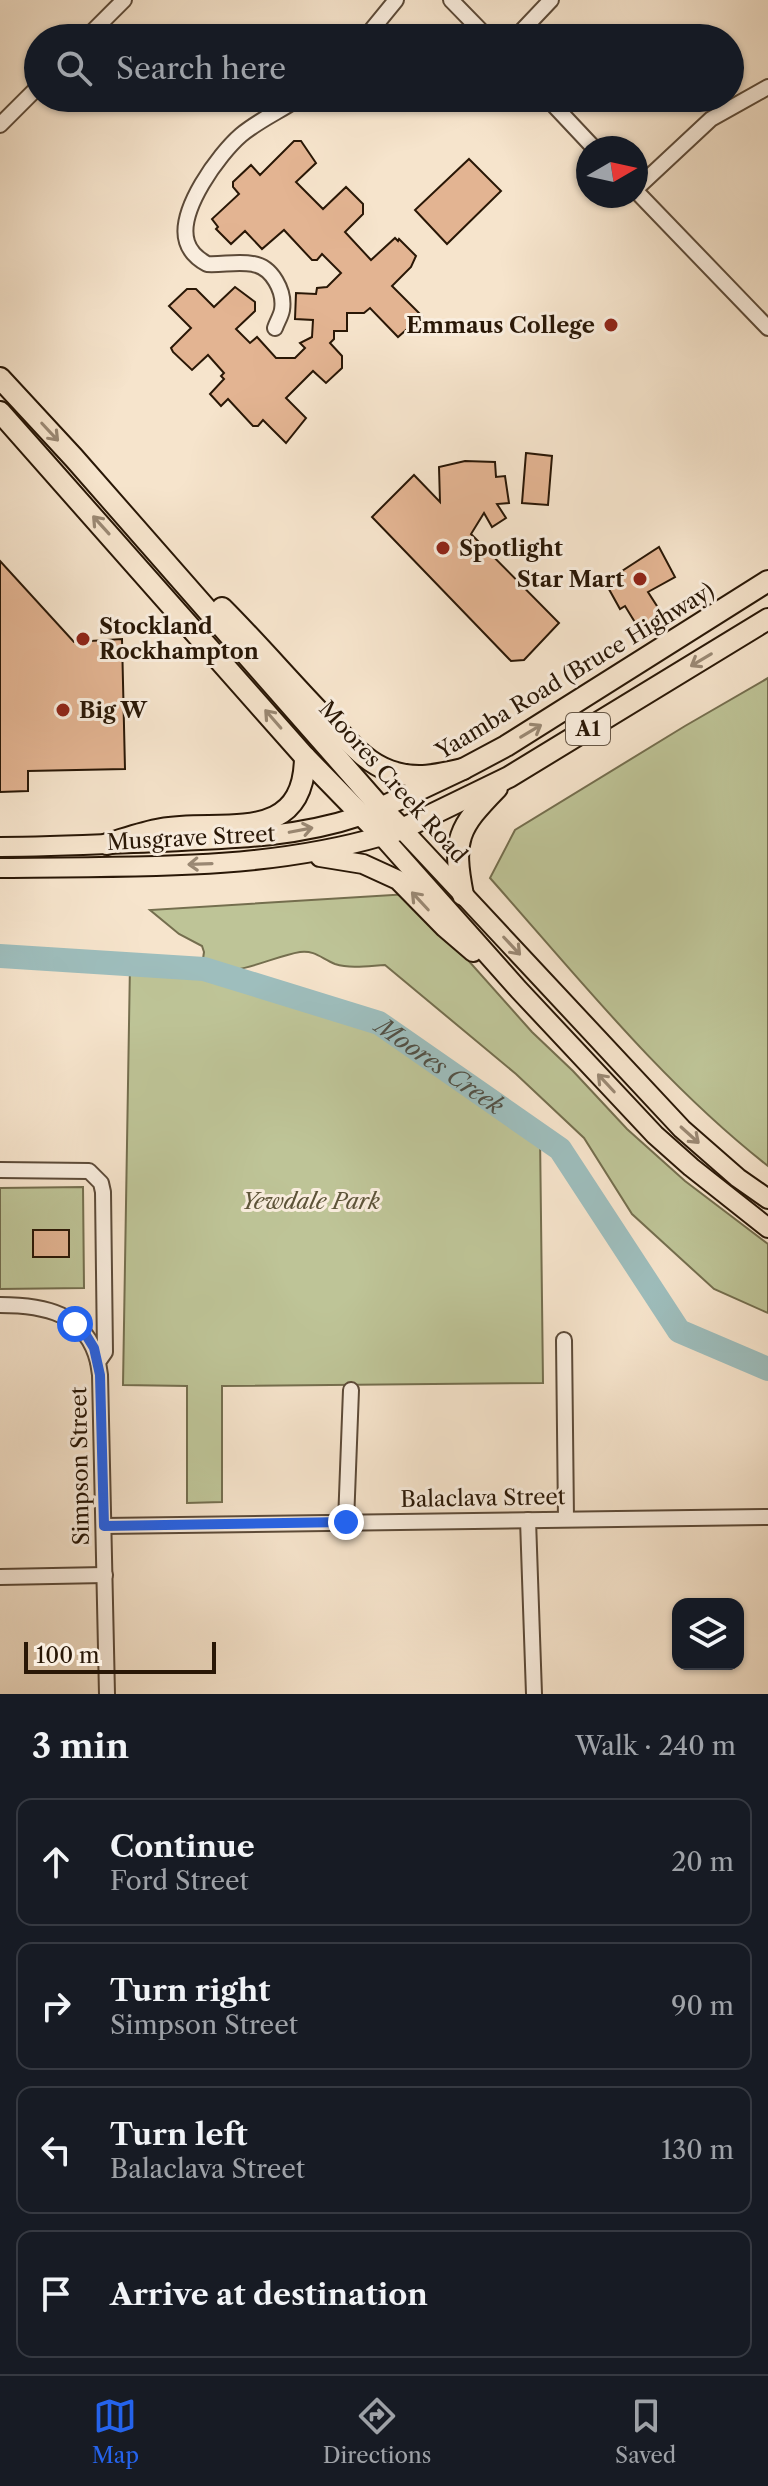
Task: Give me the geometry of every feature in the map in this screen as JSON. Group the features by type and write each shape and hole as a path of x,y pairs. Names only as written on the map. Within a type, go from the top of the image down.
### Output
{"highway":[{"name":"Moores Creek Road","path":"0,378 381,808 392,833"},
{"name":"Moores Creek Road","path":"0,412 305,757 360,816 392,833"},
{"name":"A1","path":"99,487 244,630 363,756 391,772 412,776 429,777 463,769"},
{"name":"Yaamba Road (Bruce Highway)","path":"360,816 463,769 591,694 768,581"},
{"name":"A1","path":"392,833 509,777 768,619"},
{"path":"107,844 161,829 254,824 275,818 291,804 304,782 305,757"},
{"path":"463,895 457,860 459,837 481,805 509,777"}],"main road":[{"name":"Musgrave Street","path":"0,847 263,838 360,816"},
{"name":"Musgrave Street","path":"0,868 223,863 305,855 392,833"},
{"name":"Moores Creek Road","path":"392,833 463,895 682,1129 738,1178 768,1199"},
{"name":"Moores Creek Road","path":"392,833 519,990 655,1135 768,1228"},
{"path":"305,855 363,864 398,880 445,928 519,990"}],"street":[{"path":"100,24 124,0"},
{"path":"376,24 396,0"},
{"path":"451,0 474,24"},
{"path":"528,24 551,0"},
{"path":"744,100 768,87"},
{"path":"0,125 24,101"},
{"path":"275,328 282,299 272,275 264,267 252,263 207,264 191,251 186,241 186,230 191,206 223,154 241,135 276,112"},
{"path":"560,112 583,136"},
{"path":"648,179 711,119 723,112"},
{"path":"648,203 768,328"},
{"name":"Simpson Street","path":"0,1170 89,1171 101,1183 103,1192 105,1352 98,1362 107,1694"},
{"path":"0,1305 48,1308 62,1315 86,1335 98,1362"},
{"path":"564,1340 566,1519"},
{"path":"346,1522 351,1390"},
{"name":"Balaclava Street","path":"104,1526 768,1517"},
{"path":"528,1520 534,1694"},
{"path":"0,1577 105,1575"}],"green space":[{"path":"768,678 768,1166 657,1065 490,878 515,830"},
{"path":"409,894 532,1032 627,1129 685,1181 768,1244 768,1313 714,1289 632,1214 584,1138 516,1074 385,965 341,966 314,954 300,952 239,969 214,970 202,966 202,946 179,934 150,910"},
{"name":"Yewdale Park","path":"130,964 204,969 379,1023 540,1135 543,1383 222,1386 222,1502 187,1503 187,1386 123,1385"},
{"path":"83,1187 84,1288 0,1289 0,1188"}],"building":[{"path":"294,141 301,141 316,163 296,182 323,209 346,187 363,204 363,214 345,232 371,260 395,238 416,256 411,267 392,286 422,316 398,337 370,308 364,313 347,313 347,331 334,331 334,339 330,343 342,356 342,368 326,383 313,371 286,398 306,418 286,443 263,420 258,426 253,426 228,399 221,406 210,394 224,379 221,376 224,373 208,355 192,370 173,352 171,348 191,328 169,306 187,289 196,289 214,307 235,287 255,302 255,311 236,329 250,343 257,337 276,358 295,358 305,348 300,343 312,337 313,320 295,319 296,293 316,294 317,288 327,287 341,273 322,254 317,260 312,260 284,230 262,249 245,231 231,244 216,229 218,227 212,219 239,194 233,182 251,165 260,175"},
{"path":"469,159 501,191 447,244 415,210"},
{"path":"526,453 552,456 548,505 522,503"},
{"path":"465,461 495,462 496,477 505,476 509,503 497,504 506,518 492,527 484,513 471,534 559,623 524,660 511,661 372,517 414,475 440,502 439,467"},
{"name":"Star Mart","path":"659,547 675,577 648,592 664,617 641,632 625,606 620,609 605,582"},
{"path":"0,561 74,642 122,639 125,769 28,771 28,791 0,792"},
{"path":"33,1230 69,1230 69,1257 33,1257"}],"waterway":[{"name":"Moores Creek","path":"0,956 204,969 379,1023 560,1149 679,1331 768,1369"}],"place":[{"name":"Emmaus College","path":"611,325"},
{"name":"Spotlight","path":"443,548"},
{"name":"Star Mart","path":"640,579"},
{"name":"Stockland Rockhampton","path":"83,639"},
{"name":"Big W","path":"63,710"}],"route":[{"path":"75,1324 94,1348 100,1375 104,1526 346,1522"}]}
